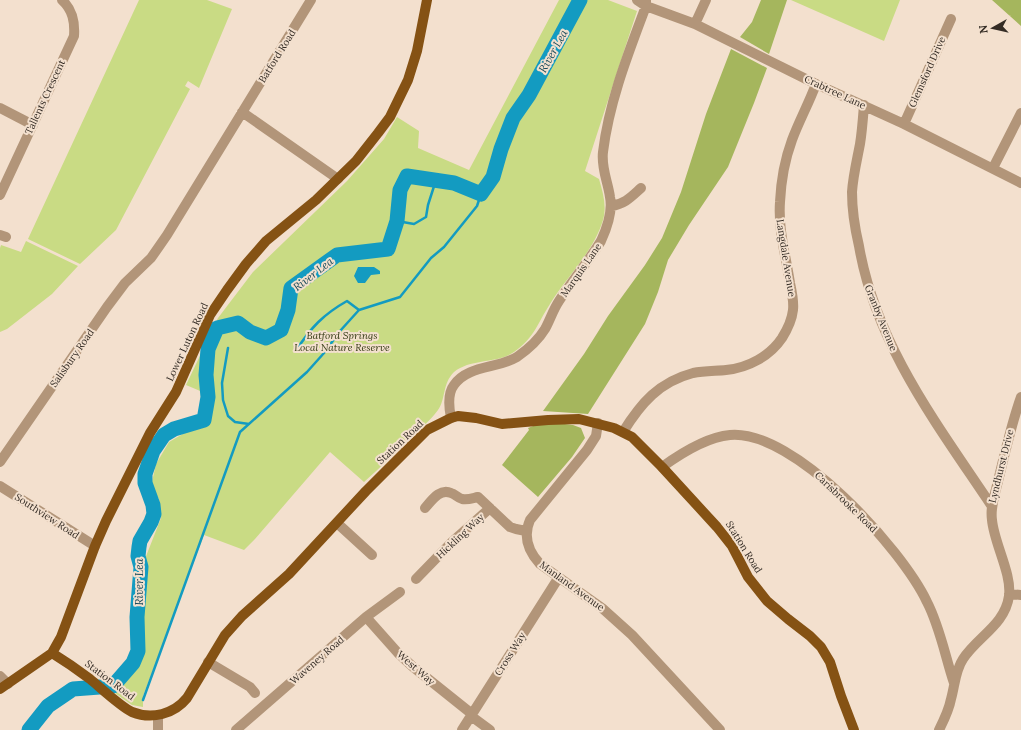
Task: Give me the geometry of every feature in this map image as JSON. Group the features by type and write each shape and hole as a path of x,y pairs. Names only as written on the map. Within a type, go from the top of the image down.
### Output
{"main road":[{"name":"Lower Luton Road","path":"4,687 52,652 61,637 94,546 150,433 176,392 210,314 246,264 266,240 316,200 356,160 378,133 400,98 408,80 417,51 427,0"},
{"name":"Station Road","path":"52,652 131,711 145,716 167,713 181,705 195,685 225,635 242,616 289,574 366,491 427,430 451,418 466,416 502,424 579,419 598,423 623,432 640,444 717,527 732,546 748,577 768,601 810,636 820,647 830,662 840,696 854,730"}],"street":[{"name":"Tallents Crescent","path":"0,195 74,36 75,22 69,6 62,0"},
{"name":"Batford Road","path":"184,205 311,0"},
{"path":"695,24 706,0"},
{"name":"Crabtree Lane","path":"643,2 695,24 816,84 904,124 1021,183"},
{"name":"Marquis Lane","path":"451,418 449,404 453,386 461,377 474,370 509,361 518,356 539,336 553,310 601,241 606,229 611,206 611,198 603,162 606,134 620,75 643,2"},
{"name":"Glemsford Drive","path":"904,124 951,20"},
{"name":"Langdale Avenue","path":"623,432 641,406 650,396 664,386 694,373 727,370 749,365 763,357 775,347 784,333 790,320 793,306 780,218 782,181 792,140 816,84"},
{"name":"Granby Avenue","path":"864,105 860,144 852,192 860,255 871,299 886,335 906,374 925,406 991,505"},
{"path":"0,108 33,125"},
{"path":"242,112 338,179"},
{"path":"993,168 1021,113"},
{"path":"611,206 620,205 641,188"},
{"name":"Salisbury Road","path":"0,462 107,307 126,283 151,258 167,235 184,205"},
{"name":"Lyndhurst Drive","path":"939,730 948,710 958,668 966,655 1001,617 1007,605 1009,594 1005,571 994,533 991,505 997,487 1009,432 1021,397"},
{"path":"526,531 530,520 587,450 596,436 598,423"},
{"name":"Carisbrooke Road","path":"662,467 689,450 712,440 731,435 748,437 765,442 793,456 807,466 834,489 876,531 915,580 935,621 954,683"},
{"name":"Southview Road","path":"0,486 94,546"},
{"path":"426,508 437,495 445,491 452,493 460,499 467,500 478,497 490,508"},
{"name":"Hickling Way","path":"416,579 452,542 490,508 510,527 516,530 526,531"},
{"path":"336,523 372,555"},
{"name":"Manland Avenue","path":"526,531 528,546 534,558 540,564 602,608 632,635 720,730"},
{"name":"Cross Way","path":"462,730 559,577"},
{"name":"Waveney Road","path":"236,730 366,617 400,592"},
{"path":"1009,594 1021,595"},
{"name":"West Way","path":"366,617 398,653 412,666 490,730"},
{"path":"208,662 250,687 255,693"},
{"path":"0,676 4,687"},
{"path":"158,715 158,730"}],"green space":[{"path":"139,0 207,0 232,9 199,88 188,81 185,86 190,89 116,230 80,264 28,239"},
{"name":"Batford Springs Local Nature Reserve","path":"559,0 608,0 637,11 585,171 599,179 604,200 605,210 603,220 593,243 557,294 527,341 507,356 468,365 454,372 448,381 442,401 435,414 364,482 330,452 244,550 204,535 143,696 143,707 132,705 112,691 120,685 124,678 132,670 138,660 141,649 139,630 140,592 143,578 143,564 161,518 159,499 151,486 156,464 169,442 200,424 212,396 186,385 218,318 253,272 347,181 384,139 397,117 419,131 418,148 469,170"},
{"path":"761,0 787,0 769,54 740,37 752,22"},
{"path":"791,0 900,0 884,41"},
{"path":"992,0 1021,0 1021,26"},
{"path":"731,49 767,68 728,167 689,225 668,260 658,292 645,324 588,414 543,411 584,354 608,316 645,265 662,238 681,192 706,114"},
{"path":"26,241 78,266 52,294 7,329 0,332 0,248 1,245 21,252"},
{"path":"548,422 573,425 581,428 585,438 572,457 538,497 502,465 529,430 528,428"}],"water":[{"path":"358,267 374,267 380,271 380,274 371,275 365,283 358,283 354,276"}],"waterway":[{"name":"River Lea","path":"29,730 48,706 73,689 113,686 133,663 138,651 137,617 141,567 138,556 139,547 140,541 154,514 153,505 145,483 145,474 153,451 164,435 174,429 204,420 208,397 206,375 208,349 217,328 238,323 250,332 266,338 281,330 288,310 291,288 337,255 388,249 397,221 400,190 407,176 454,183 481,194 493,177 501,149 513,118 529,95 580,0"},
{"path":"397,221 414,224 426,217 428,205 436,180"},
{"path":"143,700 240,432 307,372 359,310 400,297 431,258 444,247 477,206 481,194"},
{"path":"296,351 312,328 331,311 347,301 359,310"},
{"path":"228,348 222,383 223,400 228,416 235,422 249,424"}]}
